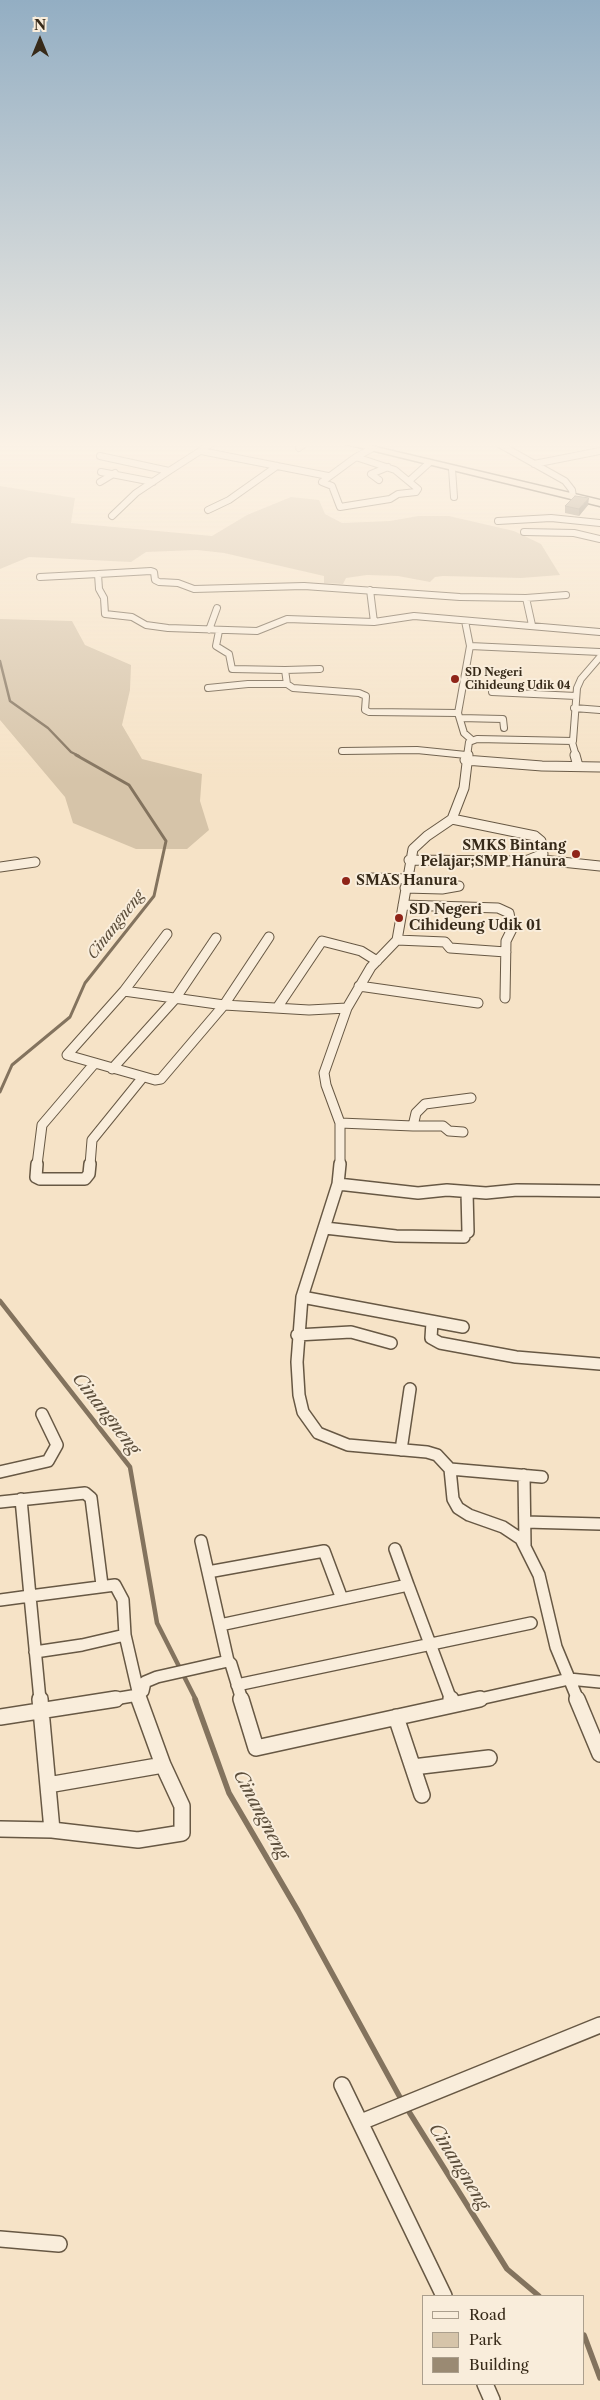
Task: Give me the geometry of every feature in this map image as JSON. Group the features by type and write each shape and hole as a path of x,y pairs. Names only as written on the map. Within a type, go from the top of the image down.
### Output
{"street":[{"path":"40,578 151,571 154,572 155,580 158,582 178,583 194,589 304,586 460,597 526,598 566,595"},
{"path":"98,574 99,589 104,598 105,614 132,617 150,625 219,631 257,630 288,619 374,622 414,616 600,632"},
{"path":"370,590 374,622"},
{"path":"526,598 532,625"},
{"path":"209,630 216,608"},
{"path":"465,621 470,646 459,715 464,733 472,740 572,742"},
{"path":"219,631 216,646 229,654 232,669 320,669"},
{"path":"470,646 600,652"},
{"path":"578,766 572,742 576,696 582,679 600,657"},
{"path":"285,670 287,684"},
{"path":"208,688 248,684 287,684 292,688 362,694 366,696 365,710 369,712 459,715 503,719 504,728"},
{"path":"492,692 576,696"},
{"path":"574,708 600,710"},
{"path":"472,740 468,745 464,788 452,819 417,844 409,860 398,940 377,961 359,986 347,1008 324,1073 326,1085 340,1122 342,1156 338,1184 302,1297 298,1335 299,1394 303,1412 309,1424 318,1433 348,1445 432,1452 441,1457 450,1469 453,1499 458,1508 469,1515 503,1527 525,1545"},
{"path":"342,751 418,750 466,758 542,766 600,767"},
{"path":"452,819 534,836 541,841 543,854 532,859"},
{"path":"409,860 503,861 532,859 600,866"},
{"path":"0,867 35,862"},
{"path":"371,878 442,889 459,886"},
{"path":"403,905 503,909 509,913 512,929 506,941 506,998"},
{"path":"167,934 124,991 67,1055 155,1080 166,1076 224,1005 268,937"},
{"path":"112,1069 175,999 216,938"},
{"path":"398,940 444,942 452,948 506,952"},
{"path":"278,1008 322,941 361,951 377,961"},
{"path":"359,986 446,1000 478,1003"},
{"path":"124,991 224,1005 278,1008 347,1008"},
{"path":"94,1064 42,1125 36,1172 36,1177 40,1179 85,1178 90,1174 92,1140 143,1077"},
{"path":"413,1126 416,1113 425,1104 471,1098"},
{"path":"340,1122 443,1126 449,1131 463,1132"},
{"path":"338,1184 401,1192 447,1190 467,1192 517,1190 600,1191"},
{"path":"325,1228 396,1236 466,1234 467,1192"},
{"path":"302,1297 463,1328"},
{"path":"432,1322 431,1338 440,1343 516,1357 600,1364"},
{"path":"298,1335 351,1332 392,1343"},
{"path":"401,1450 410,1389"},
{"path":"0,1472 48,1461 57,1446 42,1414"},
{"path":"450,1469 542,1477"},
{"path":"524,1475 525,1545 539,1575 552,1635 600,1754"},
{"path":"0,1502 85,1493 91,1498 102,1585"},
{"path":"21,1499 52,1830"},
{"path":"525,1522 600,1524"},
{"path":"201,1541 228,1661 231,1664 256,1748 569,1679 600,1682"},
{"path":"395,1549 428,1644 453,1704"},
{"path":"208,1572 324,1551 342,1599"},
{"path":"0,1600 114,1584 124,1600 125,1635 138,1694 163,1765 182,1806 182,1833 138,1840 52,1830 0,1829"},
{"path":"220,1625 408,1585"},
{"path":"237,1686 530,1623"},
{"path":"35,1652 82,1645 125,1635"},
{"path":"0,1717 138,1694 143,1691 145,1682 157,1677 228,1661"},
{"path":"396,1717 422,1795"},
{"path":"413,1767 489,1758"},
{"path":"48,1785 163,1765"},
{"path":"361,2122 600,2025"},
{"path":"342,2085 444,2295"},
{"path":"0,2239 58,2244"},
{"path":"485,2385 492,2400"}],"green space":[{"path":"0,556 140,556 131,562 29,557 0,569"},
{"path":"237,556 548,556 560,575 521,578 443,576 435,577 430,582 398,576 367,575 346,578 343,584 324,583 324,576"},
{"path":"0,619 72,621 85,645 131,665 130,690 122,725 142,759 202,774 200,801 209,830 187,849 136,849 73,823 65,797 0,720"}],"waterway":[{"name":"Cinangneng","path":"0,661 10,701 48,728 71,752 79,756"},
{"name":"Cinangneng","path":"0,1092 12,1065 70,1017 85,983 154,896 166,841 129,785 76,755"},
{"name":"Cinangneng","path":"0,1301 130,1467 157,1623 196,1700"},
{"name":"Cinangneng","path":"195,1699 229,1793 298,1911 402,2101"},
{"name":"Cinangneng","path":"406,2107 507,2269 538,2295"},
{"name":"Cinangneng","path":"585,2338 600,2378"}],"place":[{"name":"SD Negeri Cihideung Udik 04","path":"455,679"},
{"name":"SMKS Bintang Pelajar;SMP Hanura","path":"576,854"},
{"name":"SMAS Hanura","path":"346,881"},
{"name":"SD Negeri Cihideung Udik 01","path":"399,918"}]}
